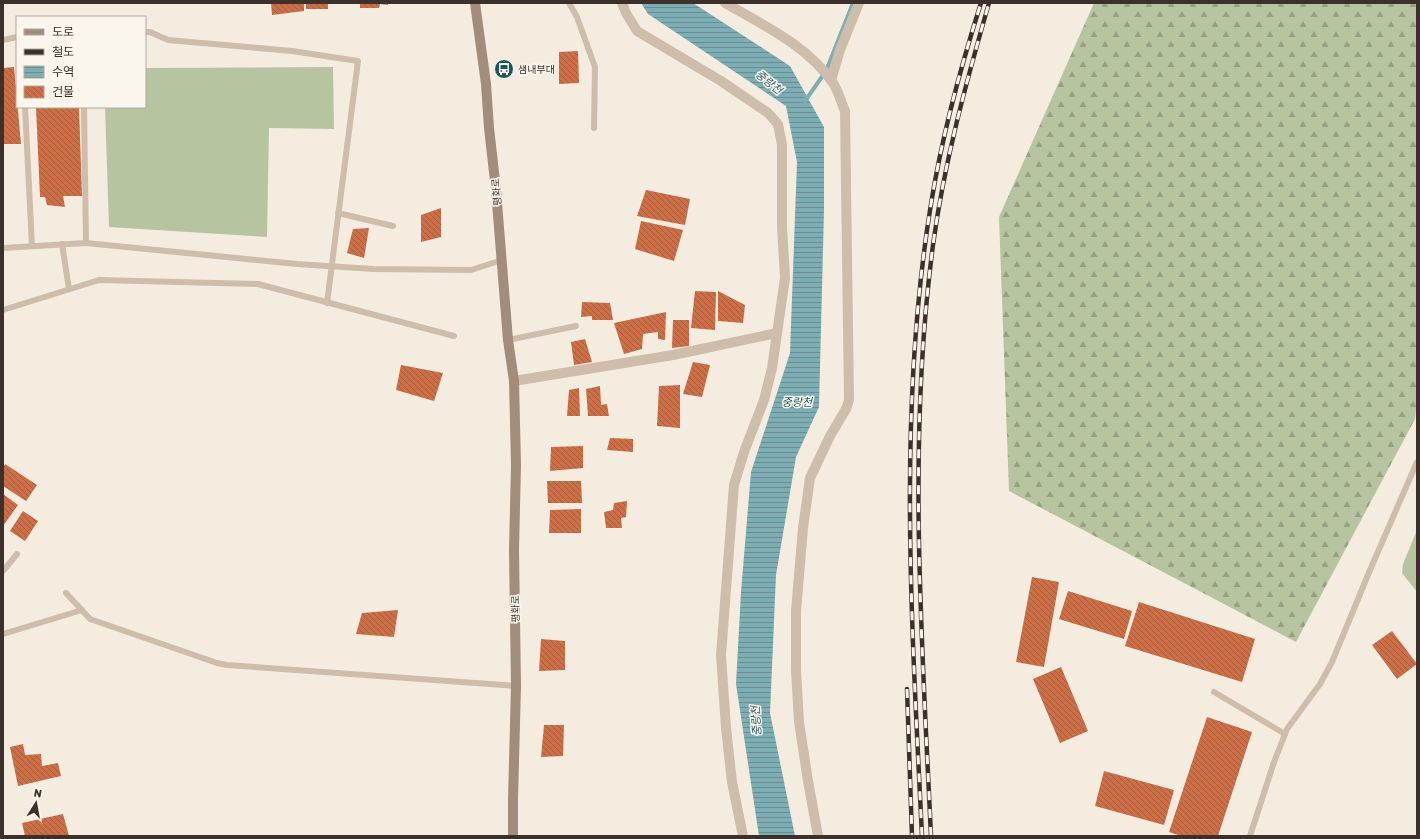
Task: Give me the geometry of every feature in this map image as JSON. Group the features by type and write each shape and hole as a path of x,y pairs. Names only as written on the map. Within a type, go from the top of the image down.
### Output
{"main road":[{"name":"평화로","path":"475,3 486,84 508,340 514,381 516,465 514,550 516,686 513,836"}],"street":[{"path":"622,3 626,14 637,31 721,81 768,113 778,124 782,144 782,227 784,278 772,368 764,400 744,452 734,485 721,655 726,728 732,782 744,836"},
{"path":"725,3 791,41 818,65 834,83 845,111 849,400 846,410 830,436 810,478 803,528 796,610 796,670 799,722 818,836"},
{"path":"829,77 859,3"},
{"path":"514,381 673,355 777,333"}],"lane":[{"path":"569,3 577,17 595,67 594,128"},
{"path":"146,32 150,32 168,40 292,51 358,61 327,303"},
{"path":"3,40 16,37"},
{"path":"25,108 32,246"},
{"path":"84,108 86,243"},
{"path":"338,213 393,226"},
{"path":"3,248 86,243 297,264 373,269 471,270 502,260"},
{"path":"62,244 69,289"},
{"path":"3,310 99,280 258,284 454,336"},
{"path":"508,340 576,326"},
{"path":"1250,836 1287,729 1320,684 1332,662 1417,462"},
{"path":"3,571 17,554"},
{"path":"66,593 90,619 205,659 227,665 516,686"},
{"path":"3,634 82,610"},
{"path":"1214,692 1285,734"}],"green space":[{"path":"1094,3 1417,3 1417,400 1415,419 1296,642 1009,491 999,217"},
{"path":"333,67 334,129 269,128 267,237 109,227 105,108 146,108 146,68"},
{"path":"1417,530 1417,592 1402,573 1403,564"}],"water":[{"name":"중랑천","path":"641,3 693,3 790,66 824,127 824,210 819,407 796,457 776,575 770,713 795,836 759,836 736,684 741,592 751,472 790,353 797,162 786,106 648,14"}],"building":[{"path":"271,3 304,3 304,11 272,15"},
{"path":"306,3 328,3 328,9 306,9"},
{"path":"360,3 388,3 388,5 380,4 379,8 360,8"},
{"path":"578,51 579,83 559,84 559,52"},
{"path":"14,67 16,108 18,108 21,144 3,144 3,68"},
{"path":"36,108 79,108 82,196 63,196 65,207 47,205 45,197 40,197"},
{"path":"646,190 690,199 685,225 637,216"},
{"path":"441,208 441,237 421,242 421,215"},
{"path":"641,221 683,230 674,261 635,249"},
{"path":"369,228 364,258 347,253 353,229"},
{"path":"695,291 716,292 715,330 691,328"},
{"path":"718,291 745,305 743,323 718,321"},
{"path":"582,302 610,303 613,320 592,320 592,316 581,317"},
{"path":"666,312 665,340 658,339 658,332 643,334 642,349 624,354 614,323"},
{"path":"673,320 689,320 689,346 672,348"},
{"path":"585,339 592,362 574,365 571,342"},
{"path":"693,362 710,365 702,397 683,394"},
{"path":"401,365 443,373 434,401 396,390"},
{"path":"680,385 680,428 657,426 659,386"},
{"path":"600,386 601,405 607,404 609,416 588,416 586,389"},
{"path":"579,388 580,416 567,416 569,390"},
{"path":"610,438 633,439 633,452 607,450"},
{"path":"583,446 583,468 550,471 551,447"},
{"path":"5,464 37,485 26,501 3,486 3,468"},
{"path":"547,481 581,481 582,503 548,503"},
{"path":"3,494 18,505 3,526"},
{"path":"627,501 626,517 621,518 622,528 606,528 604,512 613,510 614,503"},
{"path":"581,509 581,533 549,533 550,510"},
{"path":"23,511 38,521 25,541 10,531"},
{"path":"1032,577 1059,582 1044,667 1016,662"},
{"path":"1068,591 1132,611 1124,639 1059,619"},
{"path":"1139,602 1255,639 1242,682 1125,646"},
{"path":"398,610 394,637 356,634 362,613"},
{"path":"1392,631 1417,664 1397,679 1372,645"},
{"path":"541,639 565,641 565,670 539,671"},
{"path":"1061,667 1088,731 1060,743 1033,679"},
{"path":"1207,717 1252,732 1218,836 1181,836 1169,832"},
{"path":"544,725 564,725 563,756 541,757"},
{"path":"23,744 25,755 41,754 42,766 58,763 61,776 18,786 10,747"},
{"path":"1104,771 1174,790 1164,825 1095,806"},
{"path":"63,814 69,836 25,836 22,823"}],"waterway":[{"path":"805,101 826,71 853,3"}],"railway":[{"path":"922,836 911,599 910,519 914,361 920,282 935,179 952,103 981,3"},
{"path":"931,836 919,540 920,392 925,319 933,245 949,153 989,3"},
{"path":"907,689 912,836"}],"place":[{"name":"샘내부대","path":"504,69"}]}
